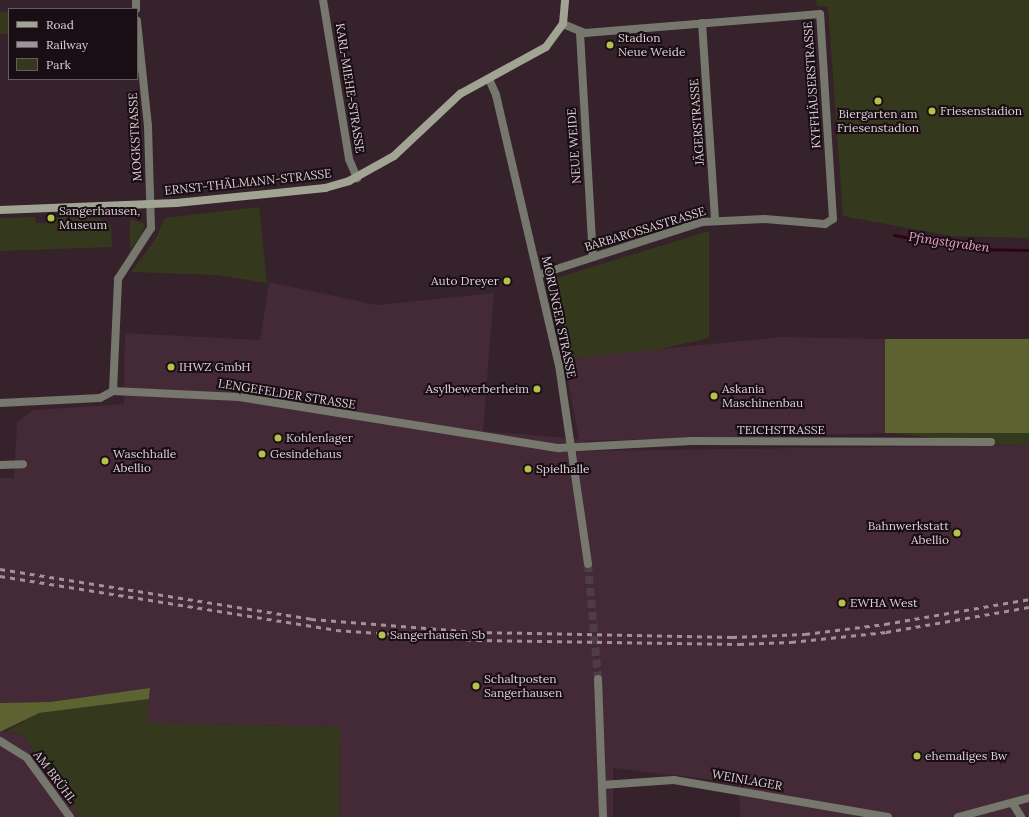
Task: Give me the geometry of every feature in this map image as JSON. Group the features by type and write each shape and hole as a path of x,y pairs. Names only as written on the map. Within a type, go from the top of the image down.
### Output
{"street":[{"name":"KARL-MIEHE-STRASSE","path":"323,0 349,159 357,178"},
{"name":"ERNST-THÄLMANN-STRASSE","path":"0,210 150,205 325,188 357,178 394,156 460,94 543,50 555,39 563,24 565,0"},
{"name":"KYFFHÄUSERSTRASSE","path":"580,33 820,14 832,222"},
{"name":"JÄGERSTRASSE","path":"702,23 715,220"},
{"path":"563,24 580,33"},
{"name":"MOGKSTRASSE","path":"113,391 118,279 150,232 144,69 138,28"},
{"name":"NEUE WEIDE","path":"580,33 593,257"},
{"name":"MORUNGER STRASSE","path":"489,79 496,95 559,365 588,564"},
{"name":"BARBAROSSASTRASSE","path":"538,275 715,220 832,222"},
{"name":"LENGEFELDER STRASSE","path":"0,403 100,398 113,391 239,398 572,448"},
{"name":"TEICHSTRASSE","path":"572,448 692,441 991,442"},
{"path":"0,466 23,464"},
{"path":"598,679 603,817"},
{"name":"AM BRÜHL","path":"0,741 27,758 70,817"},
{"name":"WEINLAGER","path":"602,784 674,780 888,817"},
{"path":"958,817 1013,804 1029,798"},
{"path":"1013,804 1021,817"}],"shaded area":[{"path":"269,282 377,305 494,293 483,431 579,439 566,371 572,358 781,337 885,339 890,433 585,441 581,451 1029,445 1029,817 740,817 739,783 613,768 613,817 339,817 340,727 146,723 150,689 50,702 0,703 0,478 14,478 17,422 34,410 124,404 125,333 260,340"},
{"path":"0,732 22,734 81,817 0,817"}],"green space":[{"name":"Friesenstadion","path":"816,0 1029,0 1029,238 951,236 843,216 828,7 817,6"},
{"path":"0,12 8,12 8,34 0,34"},
{"path":"259,207 267,283 217,275 131,272 155,240 165,218"},
{"path":"35,217 36,223 54,223 54,217 99,218 111,226 112,247 0,251 0,218"},
{"path":"130,219 145,224 140,238 130,250"},
{"path":"709,231 709,338 657,350 572,358 553,279"},
{"path":"885,339 1029,339 1029,433 885,433"},
{"path":"891,433 1029,433 1029,445 1000,445"},
{"path":"150,688 149,699 39,713 0,732 0,703 50,702"},
{"path":"149,699 147,723 340,727 339,817 81,817 22,734 5,732 38,713"}],"waterway":[{"name":"Pfingstgraben","path":"894,235 970,249 1029,250"}],"tunnel":[{"path":"588,564 598,679"}],"railway":[{"path":"0,569 311,619 477,632 732,637 805,634 885,624 1029,599"},
{"path":"0,576 336,630 477,640 739,644 791,642 886,632 1029,607"}],"place":[{"name":"Stadion Neue Weide","path":"610,45"},
{"name":"Biergarten am Friesenstadion","path":"878,101"},
{"name":"Friesenstadion","path":"932,111"},
{"name":"Sangerhausen, Museum","path":"51,218"},
{"name":"Auto Dreyer","path":"507,281"},
{"name":"IHWZ GmbH","path":"171,367"},
{"name":"Asylbewerberheim","path":"537,389"},
{"name":"Askania Maschinenbau","path":"714,396"},
{"name":"Kohlenlager","path":"278,438"},
{"name":"Gesindehaus","path":"262,454"},
{"name":"Waschhalle Abellio","path":"105,461"},
{"name":"Spielhalle","path":"528,469"},
{"name":"Bahnwerkstatt Abellio","path":"957,533"},
{"name":"EWHA West","path":"842,603"},
{"name":"Sangerhausen Sb","path":"382,635"},
{"name":"Schaltposten Sangerhausen","path":"476,686"},
{"name":"ehemaliges Bw","path":"917,756"}]}
